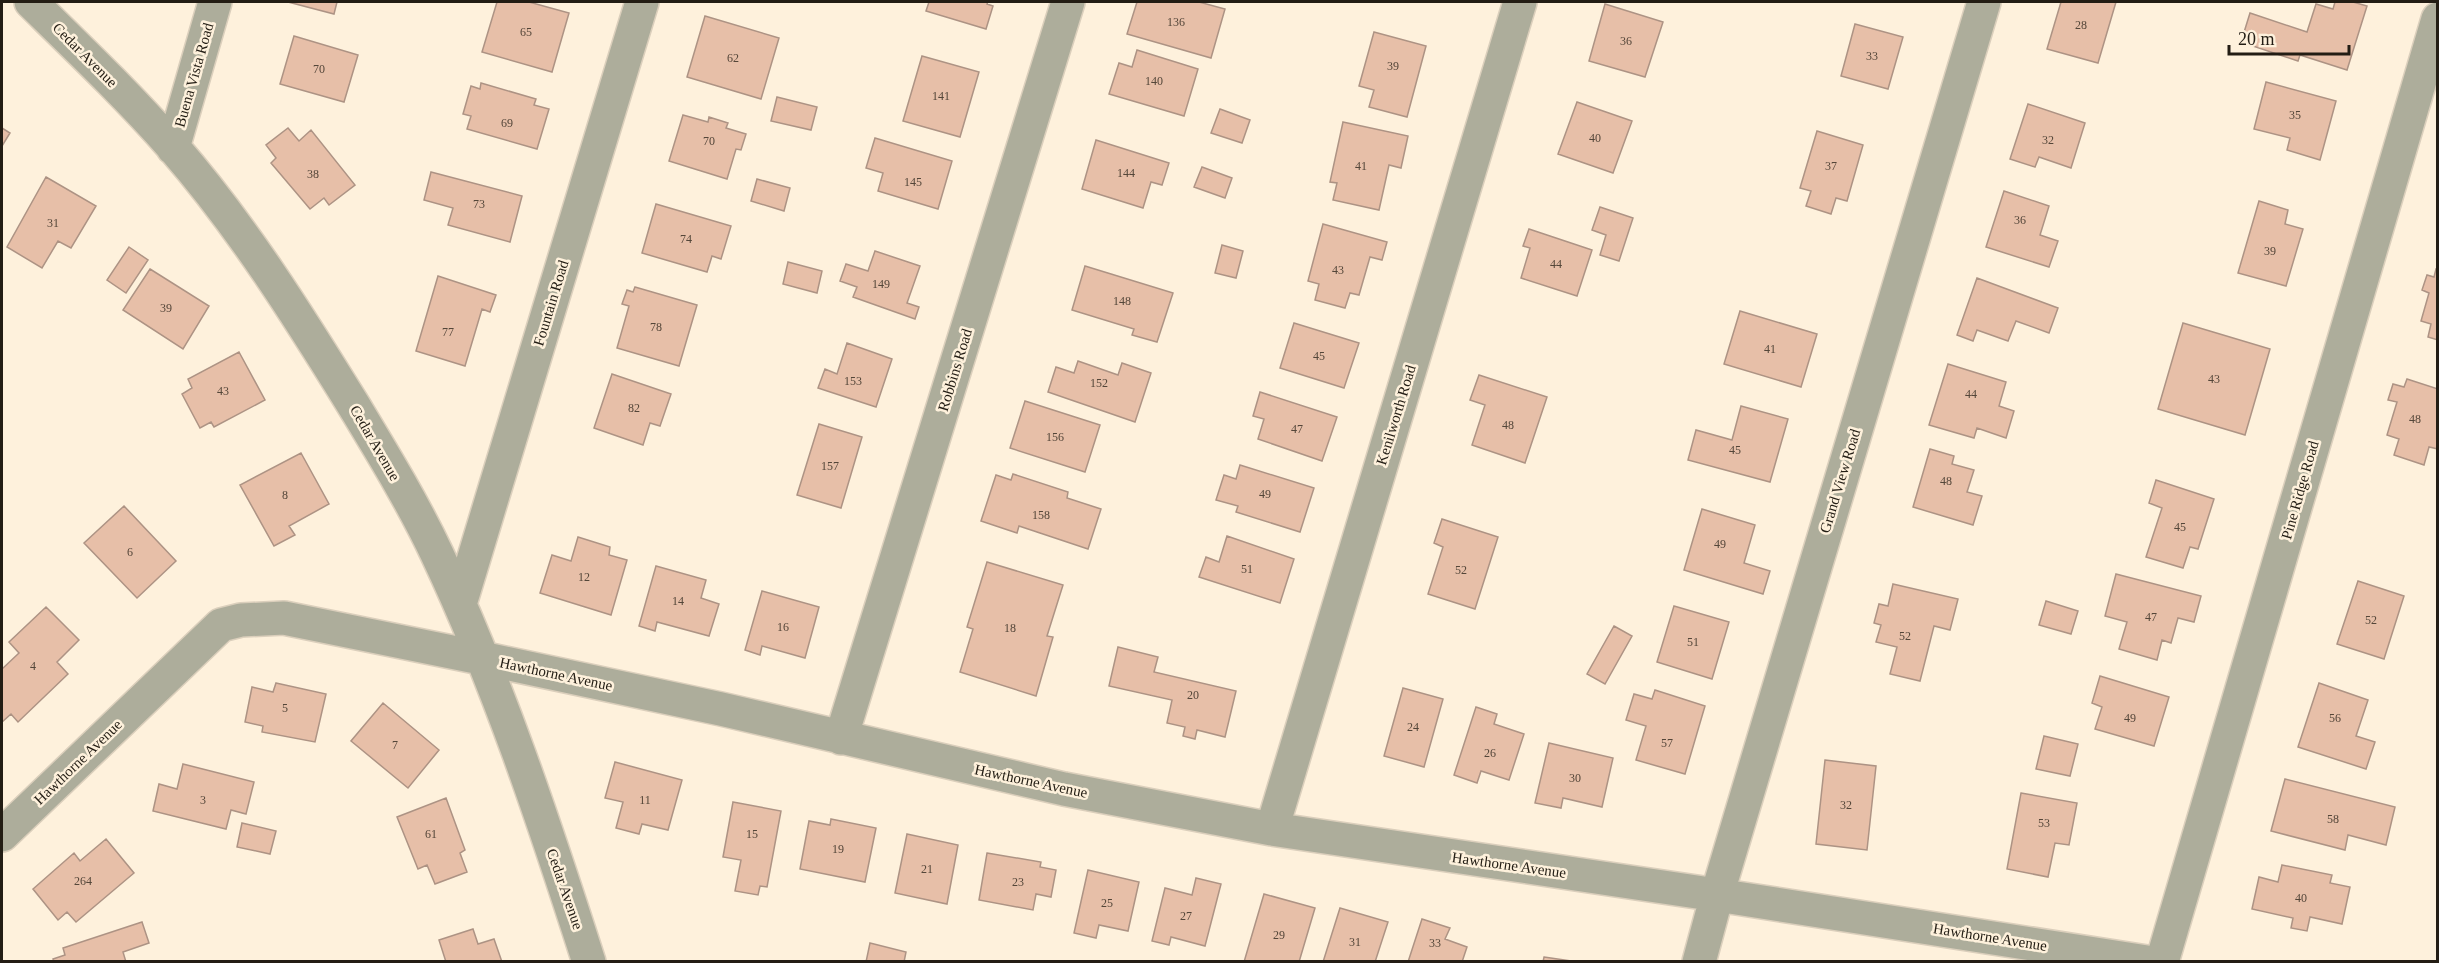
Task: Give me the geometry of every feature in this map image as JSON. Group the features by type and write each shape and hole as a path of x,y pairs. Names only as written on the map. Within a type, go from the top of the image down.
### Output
{"street":[{"name":"Cedar Avenue","path":"31,2 102,70 174,148 223,210 329,366 384,456 436,550 482,658 527,780 588,962"},
{"name":"Buena Vista Road","path":"174,148 215,2"},
{"name":"Fountain Road","path":"460,604 642,2"},
{"name":"Robbins Road","path":"841,738 1068,2"},
{"name":"Kenilworth Road","path":"1272,829 1520,2"},
{"name":"Grand View Road","path":"1699,962 1717,895 1984,2"},
{"name":"Pine Ridge Road","path":"2162,962 2438,19"},
{"name":"Hawthorne Avenue","path":"2,835 221,625 241,620 284,618 721,709 1074,791 1272,829 2147,962"}],"building":[{"path":"288,2 337,2 334,14"},
{"path":"497,2 529,2 569,13 552,72 482,52"},
{"path":"929,2 988,2 987,4 993,6 986,29 926,11"},
{"path":"1137,2 1199,2 1225,9 1211,58 1127,34"},
{"path":"2061,2 2116,2 2098,63 2047,49"},
{"path":"2335,2 2353,2 2367,6 2347,70 2300,55 2298,61 2241,42 2250,13 2307,32 2316,4 2333,9"},
{"path":"1605,4 1663,22 1645,77 1589,61"},
{"path":"705,16 779,38 761,99 687,77"},
{"path":"1855,24 1903,37 1888,89 1841,76"},
{"path":"1374,32 1426,46 1407,117 1369,107 1374,90 1359,86"},
{"path":"294,36 358,55 344,102 280,84"},
{"path":"1137,50 1198,69 1184,116 1109,94 1119,63 1132,67"},
{"path":"922,56 979,72 960,137 903,121"},
{"path":"2266,82 2336,101 2320,160 2287,150 2290,138 2254,129"},
{"path":"481,83 536,99 534,105 549,109 537,149 467,129 471,116 463,114 471,86 480,89"},
{"path":"777,97 817,107 811,130 771,121"},
{"path":"1577,102 1632,121 1613,173 1558,154"},
{"path":"2028,104 2085,123 2071,168 2039,157 2035,167 2010,159"},
{"path":"1220,109 1250,120 1242,143 1211,133"},
{"path":"683,115 708,122 709,117 728,123 726,128 746,134 741,150 736,149 727,179 669,161"},
{"path":"1343,122 1408,136 1401,168 1389,165 1379,210 1333,200 1337,183 1330,182"},
{"path":"2,128 10,133 2,146"},
{"path":"288,128 299,141 311,130 355,185 329,205 324,198 310,209 271,163 276,158 266,145"},
{"path":"1817,131 1863,145 1847,201 1836,198 1831,214 1806,206 1811,191 1800,188"},
{"path":"875,138 952,161 938,209 878,191 883,173 866,168"},
{"path":"1096,140 1169,163 1162,185 1151,182 1143,208 1082,189"},
{"path":"1202,167 1232,178 1225,198 1194,187"},
{"path":"431,172 522,196 510,242 448,225 453,208 424,200"},
{"path":"46,177 96,206 71,248 58,241 42,268 7,247"},
{"path":"757,179 790,188 784,211 751,201"},
{"path":"2004,191 2049,206 2040,235 2058,241 2049,267 1986,247"},
{"path":"2259,201 2288,210 2285,224 2303,229 2286,286 2238,273"},
{"path":"656,204 731,226 721,259 712,256 707,272 642,253"},
{"path":"1600,207 1633,218 1619,261 1600,255 1606,235 1592,230"},
{"path":"1323,224 1387,242 1382,260 1370,257 1359,295 1350,293 1345,308 1315,300 1319,284 1308,281"},
{"path":"1529,229 1592,250 1577,296 1521,278 1530,248 1523,246"},
{"path":"1222,245 1243,251 1236,278 1215,273"},
{"path":"129,247 148,260 126,293 107,280"},
{"path":"875,251 920,266 907,303 919,307 915,319 853,297 857,287 840,281 846,264 868,271"},
{"path":"788,262 822,271 817,293 783,284"},
{"path":"1085,266 1173,293 1157,342 1132,335 1134,329 1072,310"},
{"path":"150,269 209,306 183,349 123,310"},
{"path":"2436,269 2438,270 2438,340 2428,337 2431,324 2421,321 2429,293 2422,290 2427,275 2434,277"},
{"path":"438,276 496,295 490,312 482,309 465,366 416,351"},
{"path":"1977,278 2058,308 2049,333 2016,321 2008,341 1977,330 1973,341 1957,335"},
{"path":"635,287 697,305 679,366 617,348 629,306 622,304 627,290 633,292"},
{"path":"1740,311 1817,334 1801,387 1724,364"},
{"path":"1294,323 1359,343 1344,388 1280,368"},
{"path":"2183,323 2270,349 2245,435 2158,409"},
{"path":"847,343 892,359 876,407 818,388 825,369 837,374"},
{"path":"239,352 265,400 214,427 211,422 200,428 182,394 192,388 188,379"},
{"path":"1078,361 1118,375 1122,363 1151,373 1135,422 1048,392 1056,367 1074,373"},
{"path":"1948,364 2006,382 1999,406 2014,411 2006,438 1977,428 1974,438 1929,425"},
{"path":"612,374 671,394 660,426 650,423 643,445 594,428"},
{"path":"1479,375 1547,397 1525,463 1472,445 1485,405 1470,400"},
{"path":"2407,379 2438,389 2438,449 2429,447 2424,465 2394,455 2399,439 2387,435 2397,402 2388,400 2393,384 2404,387"},
{"path":"1260,392 1337,417 1322,461 1258,439 1264,419 1253,416"},
{"path":"1025,401 1100,425 1085,472 1010,448"},
{"path":"1741,406 1788,419 1770,482 1688,460 1696,430 1732,440"},
{"path":"819,424 862,437 841,508 797,495"},
{"path":"1930,449 1954,456 1952,464 1974,470 1967,492 1982,496 1973,525 1913,507"},
{"path":"301,453 329,504 289,526 295,535 274,546 240,485"},
{"path":"1240,465 1314,488 1300,532 1236,512 1238,506 1216,500 1224,475 1236,479"},
{"path":"1013,474 1068,492 1067,498 1101,509 1088,549 1019,526 1017,533 981,521 996,475 1011,480"},
{"path":"2156,480 2214,499 2198,549 2190,547 2183,568 2146,557 2162,508 2149,503"},
{"path":"124,506 176,561 137,598 84,543"},
{"path":"1702,509 1755,525 1744,563 1770,571 1763,594 1684,570"},
{"path":"1442,519 1498,537 1475,609 1428,594 1443,547 1434,543"},
{"path":"1227,536 1294,559 1280,603 1199,577 1206,557 1219,562"},
{"path":"578,537 610,547 609,555 627,560 611,615 540,593 552,555 571,561"},
{"path":"987,562 1063,585 1047,636 1053,637 1036,696 960,672 973,629 967,627"},
{"path":"656,566 706,580 701,598 719,604 709,636 657,622 655,631 639,626"},
{"path":"2116,574 2201,596 2194,622 2178,618 2171,643 2162,640 2157,660 2119,649 2127,622 2105,616"},
{"path":"2358,581 2404,596 2384,659 2337,644"},
{"path":"1893,584 1958,599 1950,630 1934,626 1920,681 1890,674 1897,647 1876,642 1881,625 1874,623 1879,604 1888,606"},
{"path":"762,591 819,607 805,658 762,646 760,655 745,650"},
{"path":"2046,601 2078,611 2071,634 2039,625"},
{"path":"1674,606 1729,622 1712,679 1657,662"},
{"path":"46,607 79,640 57,662 68,674 18,722 11,714 2,722 2,669 19,653 9,642"},
{"path":"1614,626 1632,636 1605,684 1587,674"},
{"path":"1118,647 1158,657 1154,672 1236,691 1225,737 1197,730 1195,739 1183,736 1185,727 1167,723 1172,700 1109,686"},
{"path":"2100,676 2169,697 2154,746 2095,729 2102,707 2092,703"},
{"path":"276,683 326,694 315,742 262,732 263,726 245,722 252,687 273,692"},
{"path":"2319,683 2368,700 2356,736 2375,742 2366,769 2298,747"},
{"path":"1403,688 1443,699 1424,767 1384,756"},
{"path":"1655,690 1705,706 1685,774 1636,760 1646,726 1626,720 1634,694 1652,699"},
{"path":"383,703 439,750 408,788 351,741"},
{"path":"1476,707 1497,714 1494,724 1524,734 1509,780 1481,771 1477,783 1454,775"},
{"path":"2044,736 2078,744 2070,776 2036,769"},
{"path":"1549,743 1613,758 1602,807 1563,798 1561,808 1535,803"},
{"path":"1825,760 1876,766 1867,850 1816,844"},
{"path":"615,762 682,780 668,830 642,824 639,834 616,828 623,802 605,798"},
{"path":"183,764 254,782 246,814 231,810 226,829 153,811 159,784 177,789"},
{"path":"2285,779 2395,807 2386,845 2348,835 2345,850 2271,831"},
{"path":"2021,793 2077,803 2069,845 2055,843 2048,877 2007,869"},
{"path":"446,798 465,850 460,853 467,872 435,884 427,865 418,869 397,817"},
{"path":"733,802 781,811 767,887 760,886 758,895 735,891 741,860 723,857"},
{"path":"831,819 876,828 865,882 800,869 809,821 830,825"},
{"path":"242,823 276,831 270,854 237,847"},
{"path":"907,834 958,845 947,904 895,893"},
{"path":"106,839 134,873 76,922 67,912 58,920 33,889 74,853 80,861"},
{"path":"987,853 1041,862 1040,867 1056,870 1051,897 1036,894 1033,910 979,900"},
{"path":"2282,865 2332,875 2330,883 2350,887 2342,924 2310,917 2307,931 2291,928 2293,918 2252,909 2259,877 2278,882"},
{"path":"1088,870 1139,882 1128,931 1099,925 1096,938 1074,933"},
{"path":"1196,878 1221,884 1205,946 1171,937 1169,945 1152,941 1165,888 1192,895"},
{"path":"1264,894 1315,908 1299,962 1244,962"},
{"path":"1340,908 1388,922 1375,962 1323,962"},
{"path":"1422,919 1450,928 1445,939 1467,947 1462,962 1408,962"},
{"path":"142,922 149,943 123,952 126,962 54,962 53,959 65,955 63,948"},
{"path":"473,929 478,944 494,939 502,962 446,962 439,940"},
{"path":"870,943 906,952 904,962 866,962"},
{"path":"1544,957 1578,962 1543,962"}]}
